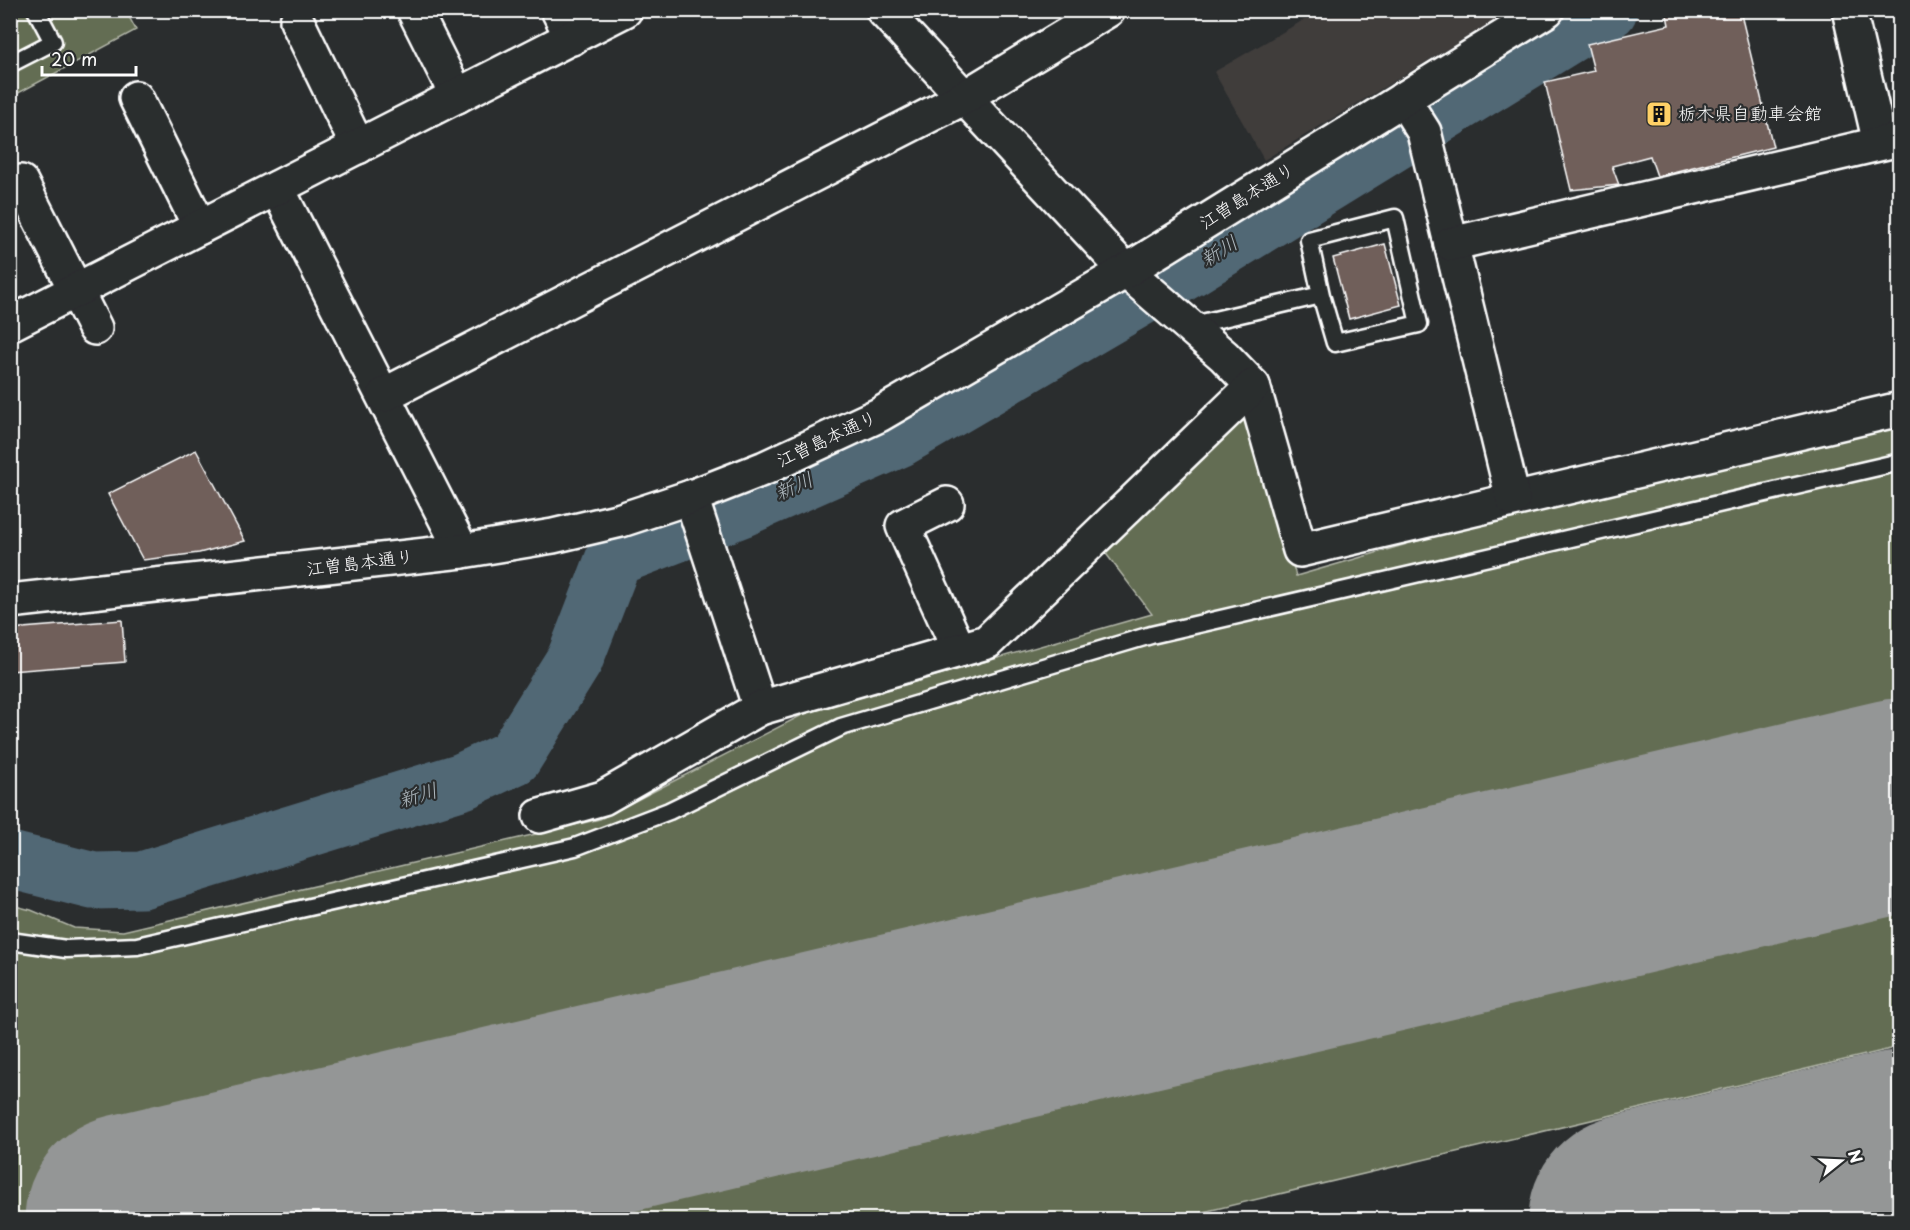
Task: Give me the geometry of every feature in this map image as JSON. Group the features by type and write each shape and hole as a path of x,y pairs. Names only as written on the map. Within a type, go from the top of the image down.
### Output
{"street":[{"path":"414,10 457,96"},
{"path":"10,324 457,96 565,24 625,10"},
{"path":"883,10 1126,271 1253,386 1300,550 1899,409"},
{"path":"384,394 963,98 1108,10"},
{"name":"江曽島本通り","path":"10,601 462,551 553,536 621,520 690,497 765,468 879,415 1126,271 1547,10"},
{"path":"1451,244 1890,141 1849,10"},
{"path":"297,21 357,147"},
{"path":"136,98 200,227"},
{"path":"1403,99 1424,132 1513,499"},
{"path":"21,182 95,328"},
{"path":"277,188 462,551"},
{"path":"540,816 603,798 760,708 987,642 1253,386"},
{"path":"690,497 760,708"},
{"path":"947,504 903,525 959,650"}],"lane":[{"path":"10,64 53,42 36,10"},
{"path":"1395,218 1419,324 1335,343 1321,295 1309,240 1395,218"},
{"path":"1189,326 1321,295"},
{"path":"10,941 66,949 137,946 575,847 669,811 841,727 1151,634 1899,462"}],"shaded area":[{"path":"1319,11 1510,11 1264,160 1214,72"}],"green space":[{"path":"11,11 126,11 136,30 11,97"},
{"path":"1250,415 1296,576 1490,520 1899,427 1899,1047 1174,1219 11,1220 11,905 31,910 74,928 123,931 600,819 806,713 1152,614 1104,551 1240,417"}],"building":[{"name":"栃木県自動車会館","path":"1666,10 1740,10 1773,147 1657,176 1650,156 1612,166 1619,185 1571,190 1545,82 1594,71 1587,44 1669,25"},
{"path":"1385,244 1401,305 1349,319 1333,258"},
{"path":"196,450 245,541 199,553 143,560 108,494"},
{"path":"122,620 125,662 10,671 10,629"}],"waterway":[{"name":"新川","path":"10,860 93,881 142,880 463,781 514,757 575,659 614,558 741,509 899,439 1189,269 1609,10"}],"taxiway":[{"path":"1664,1220 1687,1207"}],"runway":[{"path":"131,1220 1900,805"},
{"path":"1635,1220 1900,1157"}],"place":[{"name":"栃木県自動車会館","path":"1659,114"}]}
